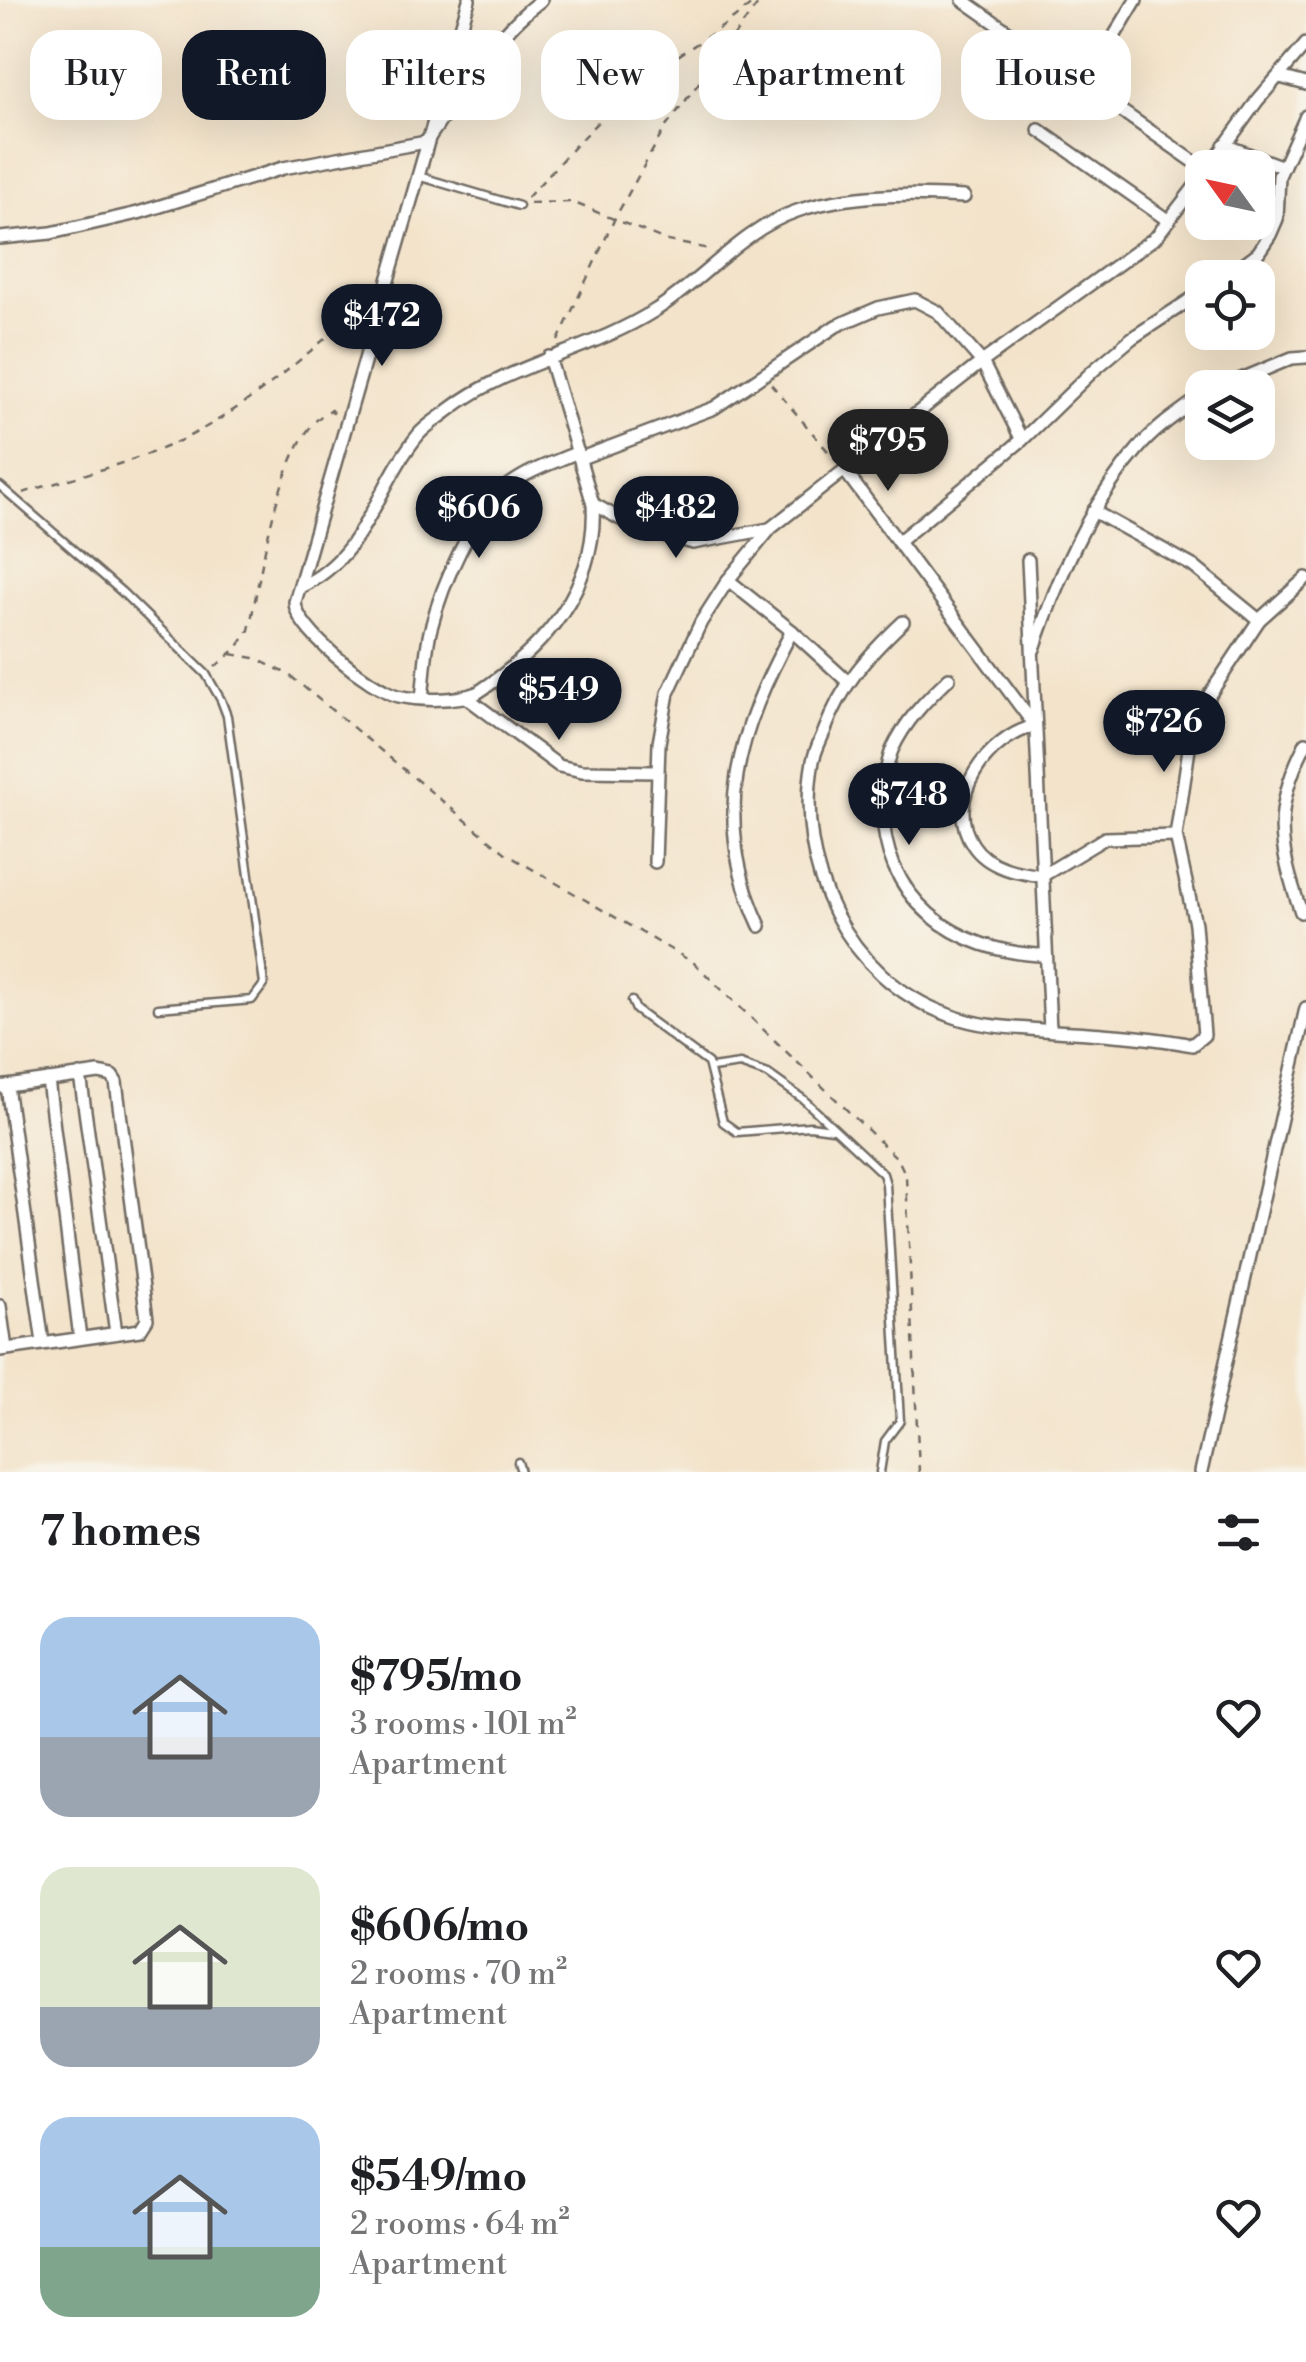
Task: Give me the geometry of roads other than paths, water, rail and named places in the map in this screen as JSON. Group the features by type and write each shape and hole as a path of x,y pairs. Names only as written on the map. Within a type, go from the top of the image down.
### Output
{"street":[{"path":"469,0 295,606 297,615 342,660 380,689 400,696 466,697 488,686 530,652 564,612 588,558 594,504 549,357"},
{"path":"0,238 51,233 138,213 283,168 426,142 494,47 541,0"},
{"path":"963,0 1007,30"},
{"path":"1118,30 1136,0"},
{"path":"1220,150 1306,44"},
{"path":"1280,77 1306,84"},
{"path":"1131,116 1185,153"},
{"path":"1248,260 1258,252 1277,219 1283,167 1306,116"},
{"path":"1039,130 1170,221"},
{"path":"1224,144 1283,167"},
{"path":"300,587 321,578 354,545 378,496 420,433 481,386 602,340 638,321 674,298 763,228 803,209 906,195 964,197"},
{"path":"655,862 657,772 668,693 702,622 728,580 771,528 982,362 1136,254 1185,200"},
{"path":"422,698 430,631 445,587 490,505 507,487 530,472 700,414 836,326 878,308 915,300 938,312 982,362 1022,440"},
{"path":"898,542 1022,440 1132,338 1185,303"},
{"path":"1264,370 1306,357"},
{"path":"1031,658 1059,581 1093,511 1138,448 1185,410"},
{"path":"845,471 1035,726"},
{"path":"594,504 635,527 692,543 771,528"},
{"path":"1093,511 1192,566 1259,620"},
{"path":"1028,560 1050,1030"},
{"path":"903,622 862,661 847,682 813,759 810,812 822,888 849,938 893,982 948,1015 1019,1029 1163,1039 1192,1045 1202,1040 1202,1008 1195,924 1176,836 1189,750 1210,694 1259,620 1306,578"},
{"path":"728,580 792,630 847,682"},
{"path":"760,926 738,874 734,840 738,774 747,726 762,686 792,630"},
{"path":"949,678 906,726 891,753 882,819 888,850 906,890 933,918 990,948 1046,955"},
{"path":"466,697 559,766 582,771 657,772"},
{"path":"1035,726 1020,730 990,753 962,802 973,845 987,859 1020,873 1042,876 1105,838 1176,836"},
{"path":"1301,912 1284,864 1282,830 1287,790 1306,743"},
{"path":"1201,1472 1306,1008"},
{"path":"0,1306 3,1349 43,1344 140,1330 146,1319 116,1082 106,1074 3,1086 43,1344"},
{"path":"80,1076 116,1333"},
{"path":"48,1080 80,1338"}],"lane":[{"path":"417,175 519,206"},
{"path":"0,486 122,592 206,674 227,716 264,984 252,1000 158,1008"},
{"path":"632,1001 636,1010 712,1068 723,1122 733,1130 810,1126 835,1130"},
{"path":"712,1068 740,1064 768,1074 803,1098 879,1168 886,1184 900,1421 884,1441 880,1472"},
{"path":"518,1462 522,1472"}]}
